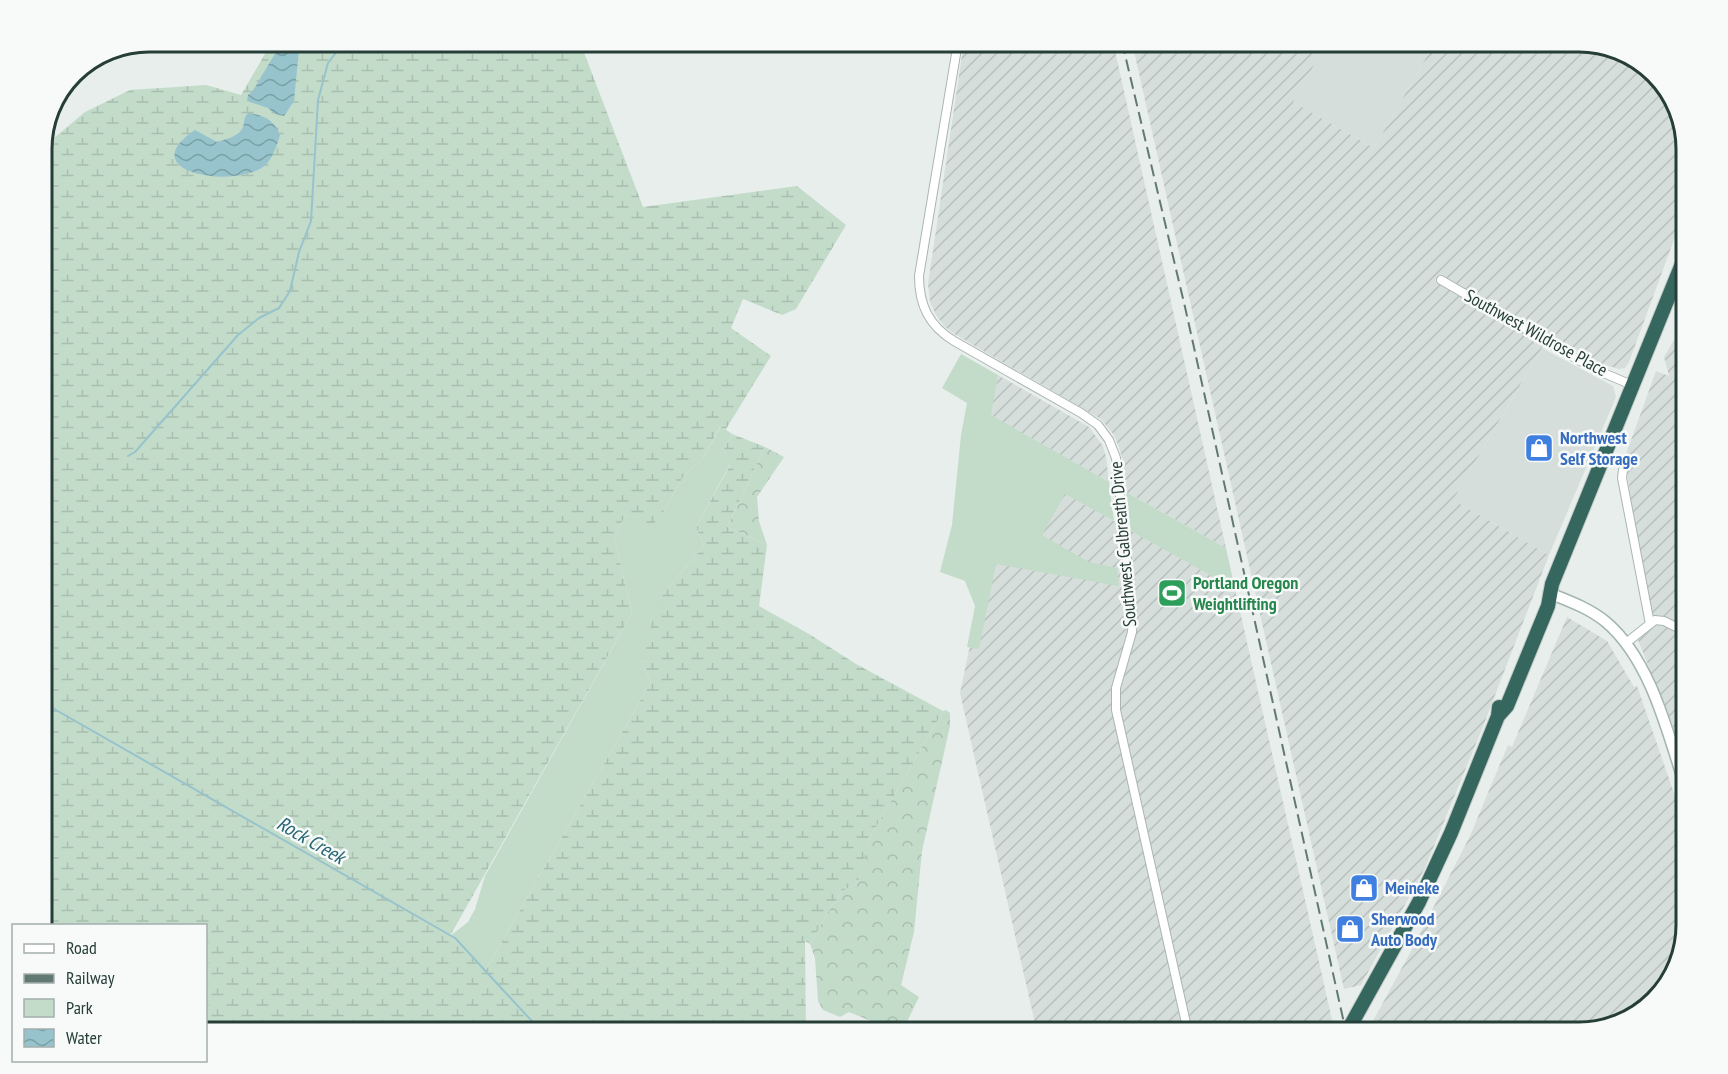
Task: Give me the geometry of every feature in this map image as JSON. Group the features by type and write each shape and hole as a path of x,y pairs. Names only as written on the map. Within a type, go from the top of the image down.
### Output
{"highway":[{"path":"1353,1022 1419,902 1446,844 1498,716 1507,706 1548,606 1549,593 1675,280"}],"main road":[{"path":"1549,593 1590,611 1605,622 1634,653 1649,680 1676,759"}],"street":[{"name":"Southwest Galbreath Drive","path":"956,52 919,276 920,298 930,320 946,336 1081,413 1104,433 1116,458 1133,617 1132,632 1116,688 1116,710 1186,1022"},
{"name":"Southwest Wildrose Place","path":"1441,280 1594,369 1632,385"},
{"path":"1630,461 1623,470 1622,478 1650,624"},
{"path":"1626,643 1655,620 1664,621 1676,627"}],"shaded area":[{"path":"963,52 1115,52 1226,548 1126,492 1123,461 1119,447 1114,435 1101,419 944,326 930,302 928,284"},
{"path":"1134,52 1321,52 1293,102 1374,148 1429,52 1579,52 1604,56 1627,65 1642,77 1666,107 1674,130 1675,143 1675,237 1625,368 1619,369 1599,363 1550,334 1453,500 1549,555 1425,868 1361,985 1344,989"},
{"path":"1321,52 1429,52 1374,148 1293,102"},
{"path":"1675,338 1676,733 1638,640 1660,620 1647,609 1625,457 1656,371 1669,376 1664,357"},
{"name":"Northwest Self Storage","path":"1542,348 1613,386 1616,397 1549,555 1453,500"},
{"path":"998,375 1089,427 1103,446 1109,482 990,415"},
{"path":"1009,462 1235,589 1333,1022 1035,1022 960,693"},
{"path":"1567,617 1607,641 1634,687 1637,686 1676,799 1676,925 1672,950 1663,973 1647,993 1627,1009 1591,1021 1372,1022 1470,836 1508,745 1512,747"}],"green space":[{"path":"266,52 584,52 643,207 797,186 846,225 796,309 782,315 743,299 731,328 771,356 726,429 720,427 703,458 683,477 661,516 653,524 643,523 626,514 614,537 632,613 450,936 485,971 651,682 642,663 653,619 663,594 702,548 703,543 696,527 730,465 724,449 732,434 765,447 727,527 767,545 759,606 856,664 943,711 865,846 865,868 856,884 844,890 831,907 810,944 805,941 806,1022 207,1022 207,924 53,924 54,138 85,112 130,90 206,85 241,95"},
{"path":"961,354 998,375 991,415 1109,482 1114,521 1065,494 1042,535 1089,562 1117,568 1119,586 996,564 979,649 967,647 975,606 965,581 940,572 952,525 961,435 967,403 942,388"},
{"path":"721,426 732,434 724,449 730,464 696,527 703,543 702,548 663,594 642,663 651,682 485,971 450,936 468,922 475,909 485,876 632,613 614,537 626,514 661,516 683,477 703,458"},
{"path":"765,447 784,457 757,497 759,521 767,545 727,527"},
{"path":"1126,492 1226,548 1235,589 1131,531"},
{"path":"943,711 950,713 950,726 922,851 914,932 901,985 919,997 907,1022 874,1022 849,1012 840,1017 823,1010 818,1001 815,958 810,944 831,907 844,890 856,884 865,868 865,846"}],"water":[{"path":"276,52 299,52 294,101 284,116 247,101 248,95"},
{"path":"248,113 268,119 280,135 272,157 263,167 248,173 211,176 180,166 175,157 179,145 195,130 217,142 228,139 241,130"}],"waterway":[{"path":"128,456 135,452 238,335 259,318 279,308 290,291 299,252 311,221 318,100 328,63 336,52"},
{"name":"Rock Creek","path":"53,708 455,938 533,1022"}],"railway":[{"path":"1124,52 1185,307 1344,1022"}],"place":[{"name":"Northwest Self Storage","path":"1539,448"},
{"name":"Portland Oregon Weightlifting","path":"1172,593"},
{"name":"Meineke","path":"1364,888"},
{"name":"Sherwood Auto Body","path":"1350,929"}]}
